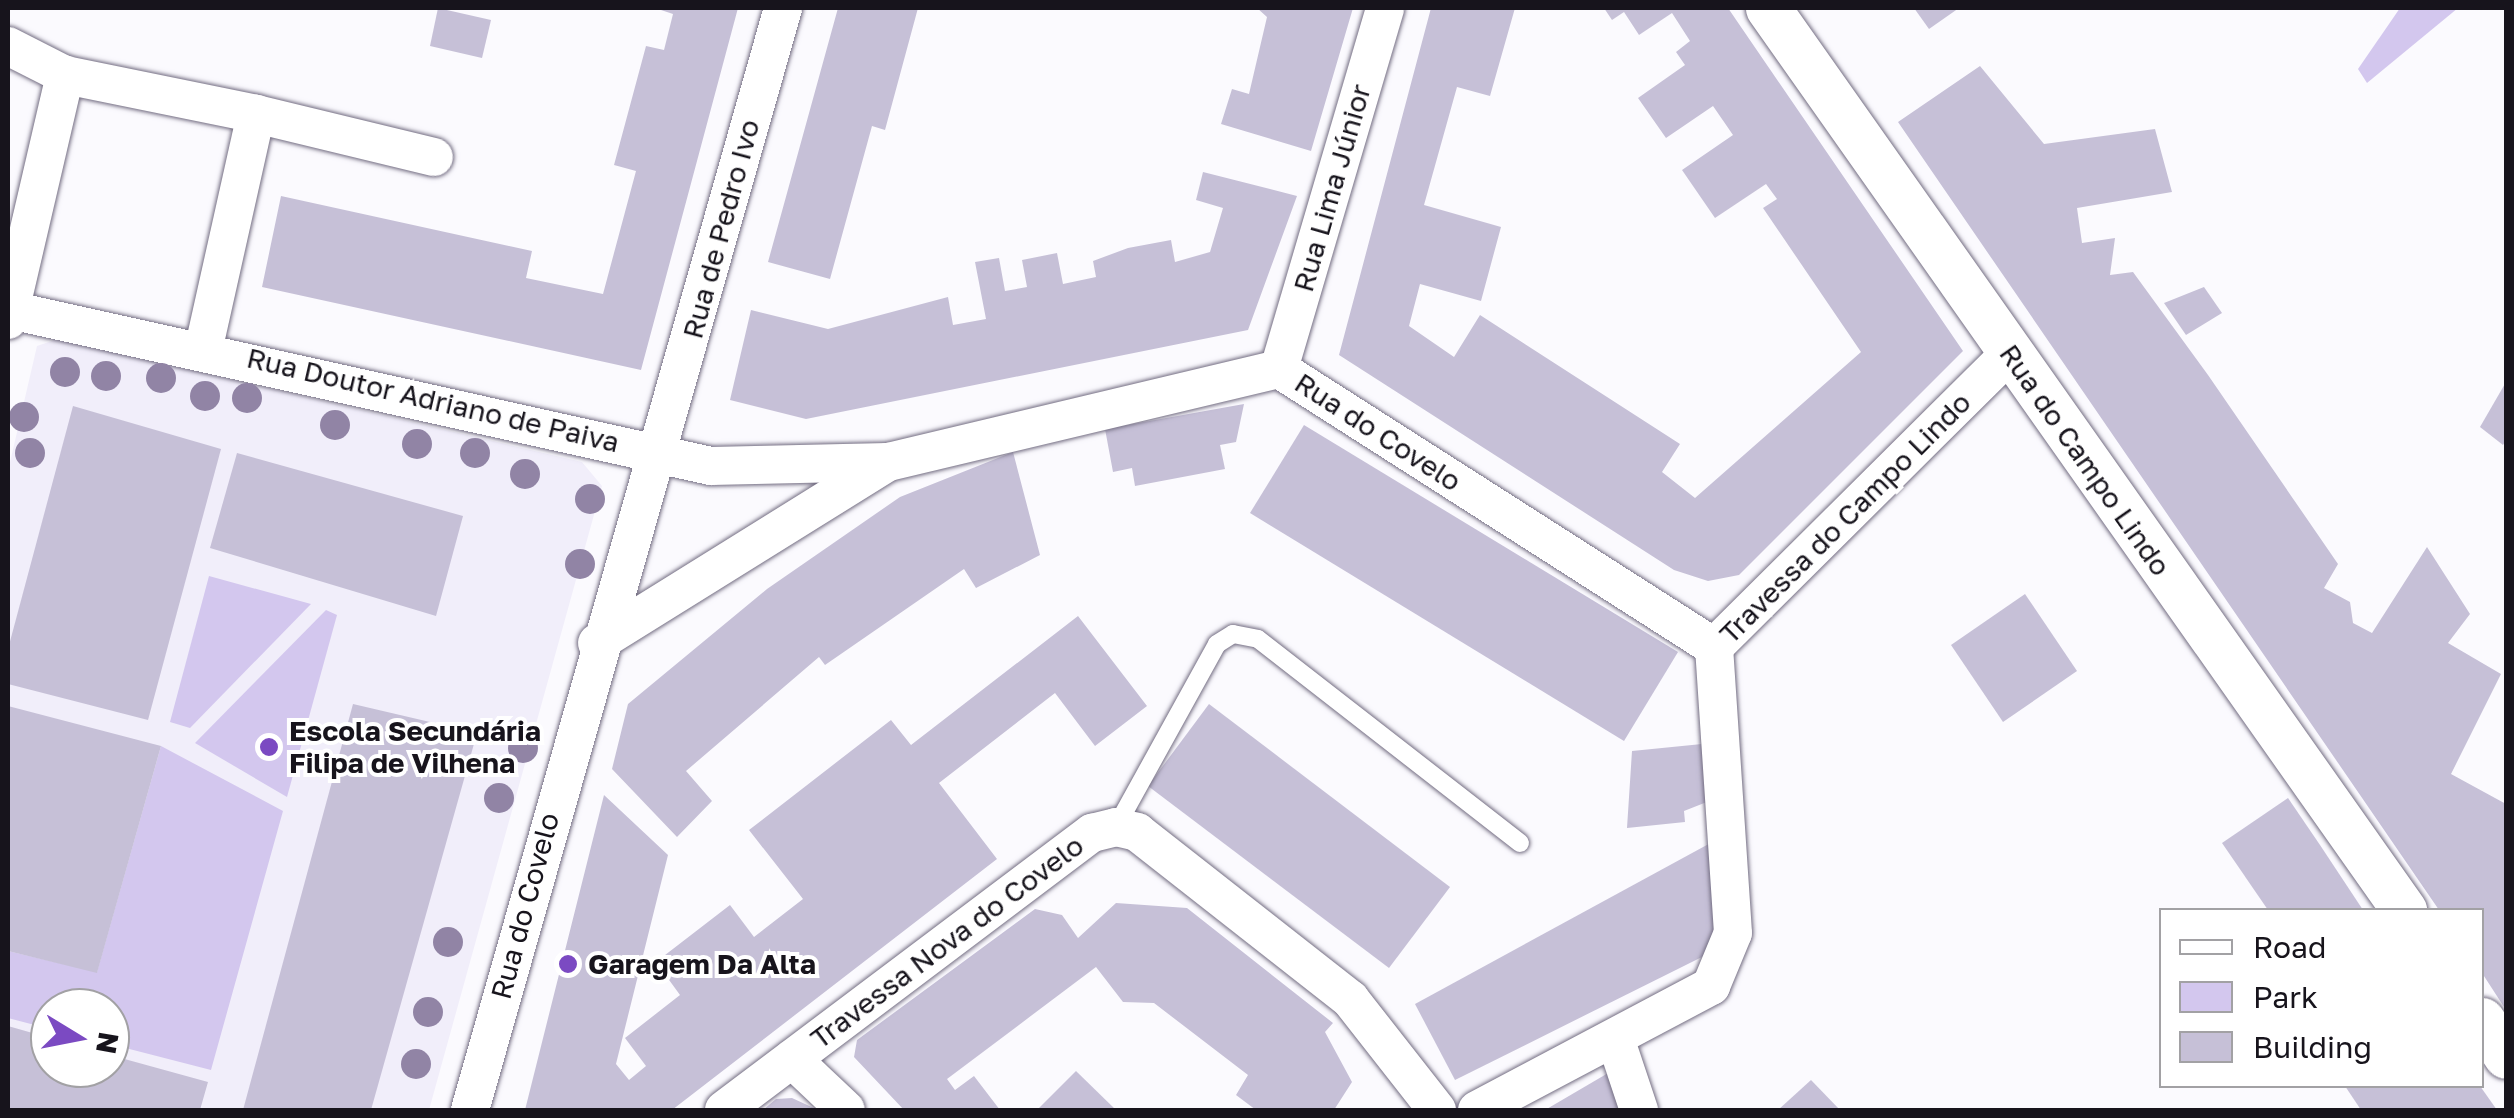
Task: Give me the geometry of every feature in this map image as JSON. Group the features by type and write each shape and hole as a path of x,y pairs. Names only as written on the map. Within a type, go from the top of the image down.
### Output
{"street":[{"name":"Rua de Pedro Ivo","path":"662,452 782,8"},
{"name":"Rua Lima Júnior","path":"1280,369 1384,8"},
{"name":"Rua do Campo Lindo","path":"1768,8 2403,908"},
{"path":"8,46 65,75 434,156"},
{"name":"Rua Doutor Adriano de Paiva","path":"65,75 9,315 204,347 662,452"},
{"path":"204,347 256,114"},
{"name":"Travessa do Campo Lindo","path":"1616,1042 1710,986 1727,962 1733,933 1714,647 2010,353"},
{"name":"Rua do Covelo","path":"470,1110 597,643 662,452 711,466 888,462 1280,369 1714,647"},
{"name":"Rua do Covelo","path":"597,643 888,462"},
{"name":"Travessa Nova do Covelo","path":"724,1110 1092,833 1116,827 1137,832 1350,998 1437,1110"},
{"path":"2484,1023 2506,1056"},
{"path":"1477,1110 1616,1042 1640,1110"},
{"path":"792,1058 846,1110"}],"lane":[{"path":"1116,827 1217,644 1234,634 1258,639 1520,844"}],"shaded area":[{"name":"Escola Secundária Filipa de Vilhena","path":"58,339 582,462 602,486 429,1110 8,1110 8,471 37,346"}],"green space":[{"path":"2400,8 2458,8 2367,83 2358,69"},
{"path":"209,576 311,604 190,728 170,722"},
{"path":"326,610 337,615 287,797 195,743"},
{"path":"161,746 283,811 211,1070 130,1049 130,988 30,988 30,1024 8,1018 8,951 97,972"}],"building":[{"path":"438,8 491,20 482,58 430,46"},
{"path":"655,8 738,8 641,370 262,287 281,196 532,251 526,278 603,294 636,171 614,165 646,46 664,50 673,14"},
{"path":"838,8 918,8 885,130 872,126 830,279 768,262"},
{"path":"1257,8 1353,8 1311,151 1221,124 1232,89 1249,94 1267,17"},
{"path":"1431,8 1515,8 1490,96 1457,87 1424,205 1501,227 1481,301 1420,284 1409,326 1454,357 1480,315 1680,444 1662,472 1695,498 1861,352 1763,208 1777,199 1766,184 1715,218 1682,170 1733,135 1713,106 1666,138 1638,98 1685,65 1676,52 1690,41 1672,13 1639,35 1624,12 1612,20 1604,8 1728,8 1963,351 1739,575 1708,581 1674,570 1339,355"},
{"path":"1914,8 1959,8 1929,29"},
{"path":"1980,66 2044,144 2155,129 2172,192 2077,208 2082,243 2115,238 2110,275 2133,272 2208,375 2338,564 2324,588 2350,602 2353,623 2372,633 2427,547 2470,614 2448,643 2501,674 2451,774 2506,804 2506,1010 2484,976 2484,908 2438,908 1898,122"},
{"path":"1203,172 1297,196 1248,330 806,419 730,400 751,310 828,329 948,297 953,325 986,319 975,262 999,258 1005,291 1027,287 1022,260 1057,253 1063,284 1096,277 1093,261 1128,248 1171,240 1175,262 1210,252 1223,208 1196,200"},
{"path":"2204,287 2222,313 2186,335 2164,303"},
{"path":"2506,382 2506,440 2503,445 2480,427"},
{"path":"1244,404 1236,442 1220,445 1225,469 1135,486 1132,468 1113,472 1105,429"},
{"path":"73,406 221,449 148,720 8,684 8,649"},
{"path":"1304,425 1678,652 1624,741 1250,513"},
{"path":"1013,452 1040,555 976,588 964,569 825,665 819,657 686,771 712,801 677,837 612,769 628,704 767,589 900,497"},
{"path":"237,453 463,516 436,616 210,548"},
{"path":"2025,594 2077,671 2003,722 1951,645"},
{"path":"1078,616 1147,706 1095,746 1055,693 939,783 997,859 672,1110 525,1110 604,795 668,855 616,1064 629,1080 646,1066 625,1038 680,995 656,962 730,905 754,937 803,899 749,830 891,720 911,745"},
{"path":"353,704 477,733 371,1110 243,1110"},
{"path":"1209,704 1450,887 1389,968 1148,786"},
{"path":"8,706 161,746 97,973 8,951"},
{"path":"1712,743 1717,798 1684,811 1685,822 1627,828 1632,751"},
{"path":"2288,798 2362,908 2267,908 2222,843"},
{"path":"1716,840 1716,950 1455,1080 1415,1004"},
{"path":"1116,903 1187,908 1333,1023 1325,1032 1352,1082 1334,1110 1256,1110 1236,1095 1248,1075 1154,1003 1123,1002 1096,967 947,1079 955,1090 974,1076 1000,1110 904,1110 854,1057 857,1040 1035,909 1062,915 1078,938"},
{"path":"8,1026 30,1032 30,1088 130,1088 130,1061 208,1082 200,1110 8,1110"},
{"path":"1615,1069 1630,1110 1545,1110"},
{"path":"1076,1071 1116,1110 1037,1110"},
{"path":"1811,1080 1840,1110 1778,1110"},
{"path":"2346,1088 2481,1088 2497,1110 2361,1110"},
{"path":"792,1098 818,1110 763,1110 776,1099"}],"place":[{"name":"Escola Secundária Filipa de Vilhena","path":"269,747"},
{"name":"Garagem Da Alta","path":"568,964"}]}
